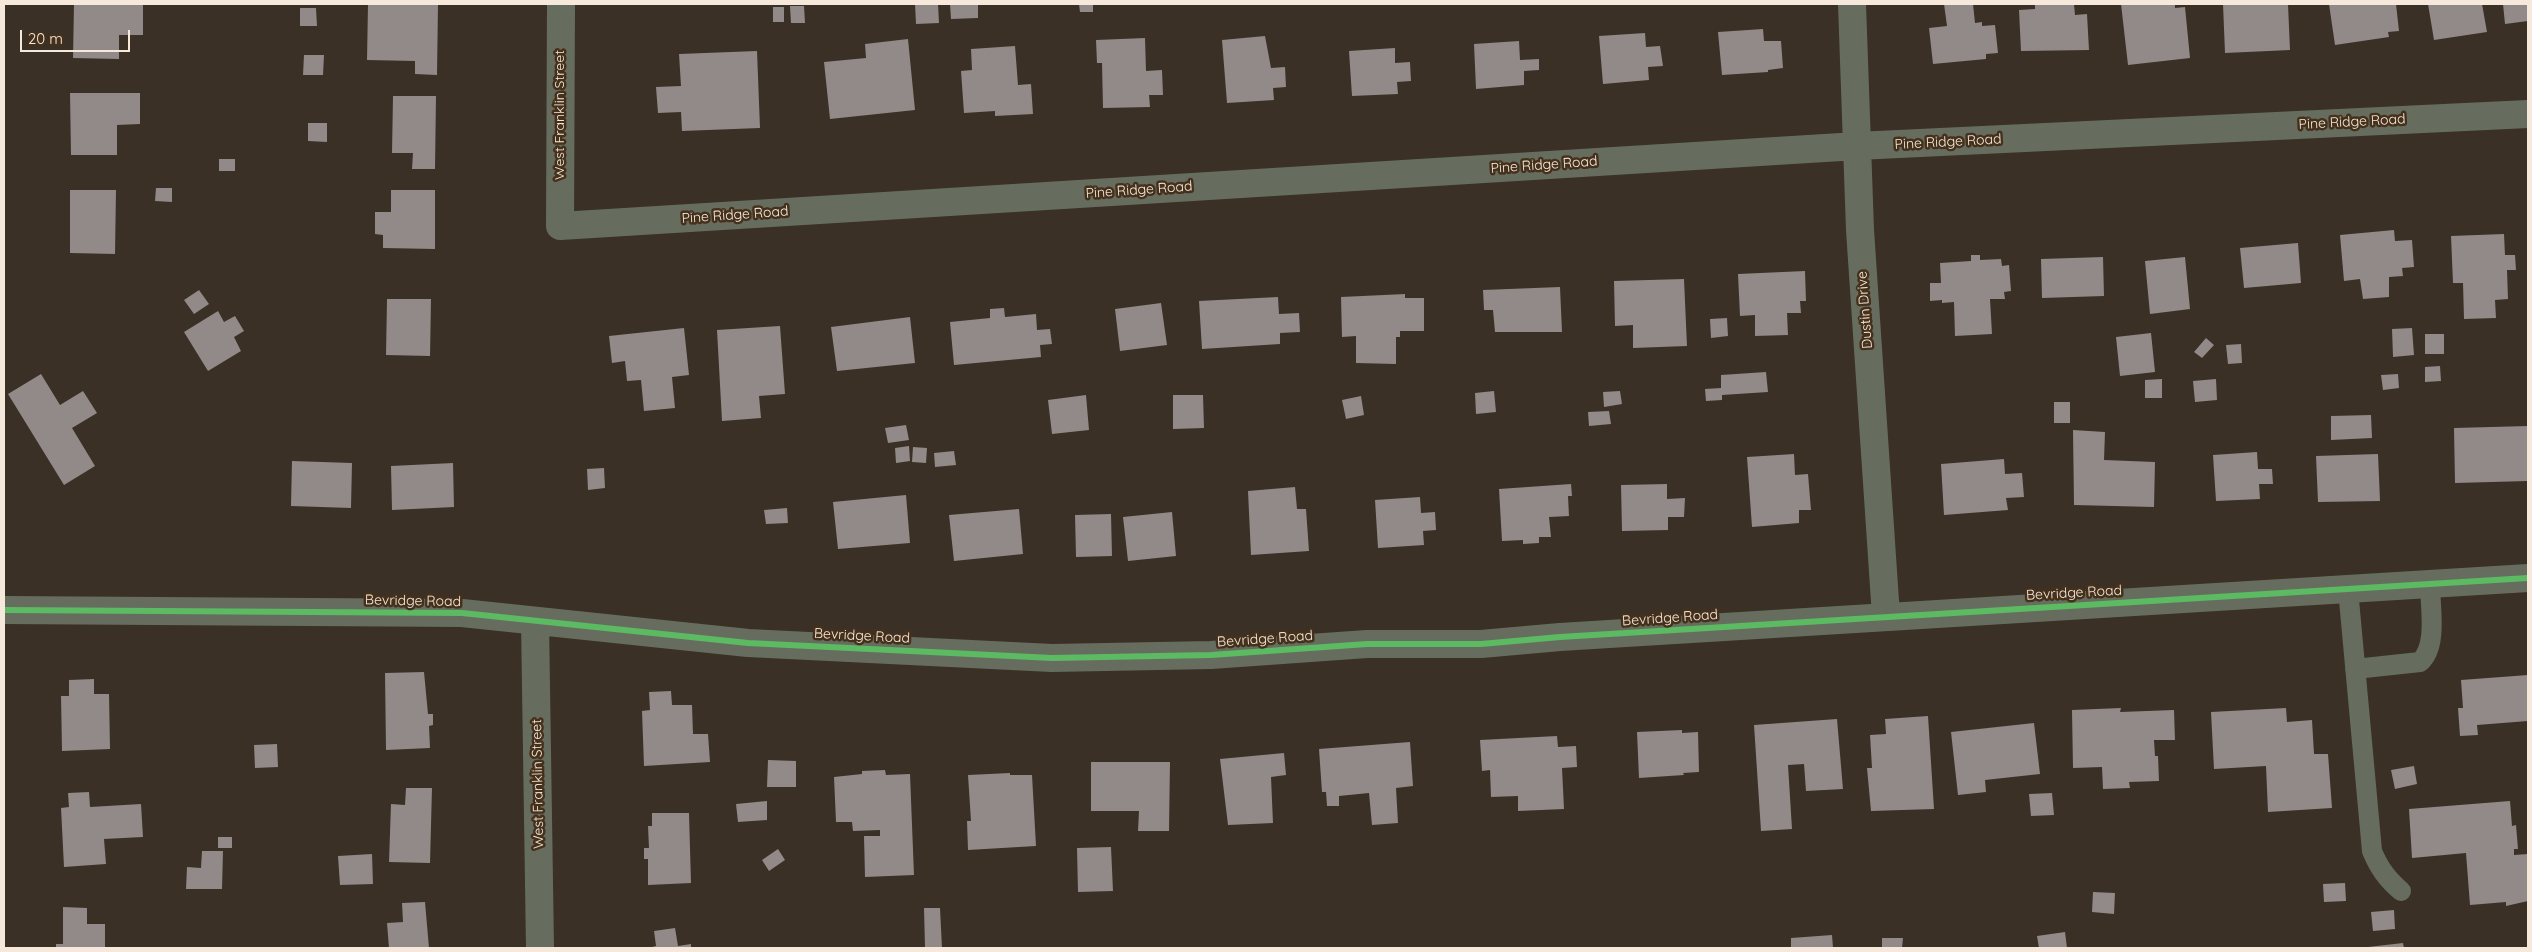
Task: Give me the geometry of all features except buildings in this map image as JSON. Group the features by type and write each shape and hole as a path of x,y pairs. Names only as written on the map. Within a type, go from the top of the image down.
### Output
{"street":[{"name":"West Franklin Street","path":"560,226 561,4"},
{"name":"Dustin Drive","path":"1852,4 1860,230 1886,616"},
{"name":"Pine Ridge Road","path":"560,226 1857,146 2528,114"},
{"name":"Bevridge Road","path":"4,610 462,613 748,643 1052,658 1211,655 1368,644 1481,644 1560,637 1886,616 2528,578"},
{"name":"West Franklin Street","path":"535,621 540,948"}],"lane":[{"path":"2355,669 2420,662 2426,656 2431,637 2430,584"},
{"path":"2348,589 2372,851 2379,867 2388,880 2401,891"}],"cycle path":[{"path":"4,610 462,613 748,643 1052,658 1211,655 1367,644 1481,644 1560,637 2528,578"}]}
